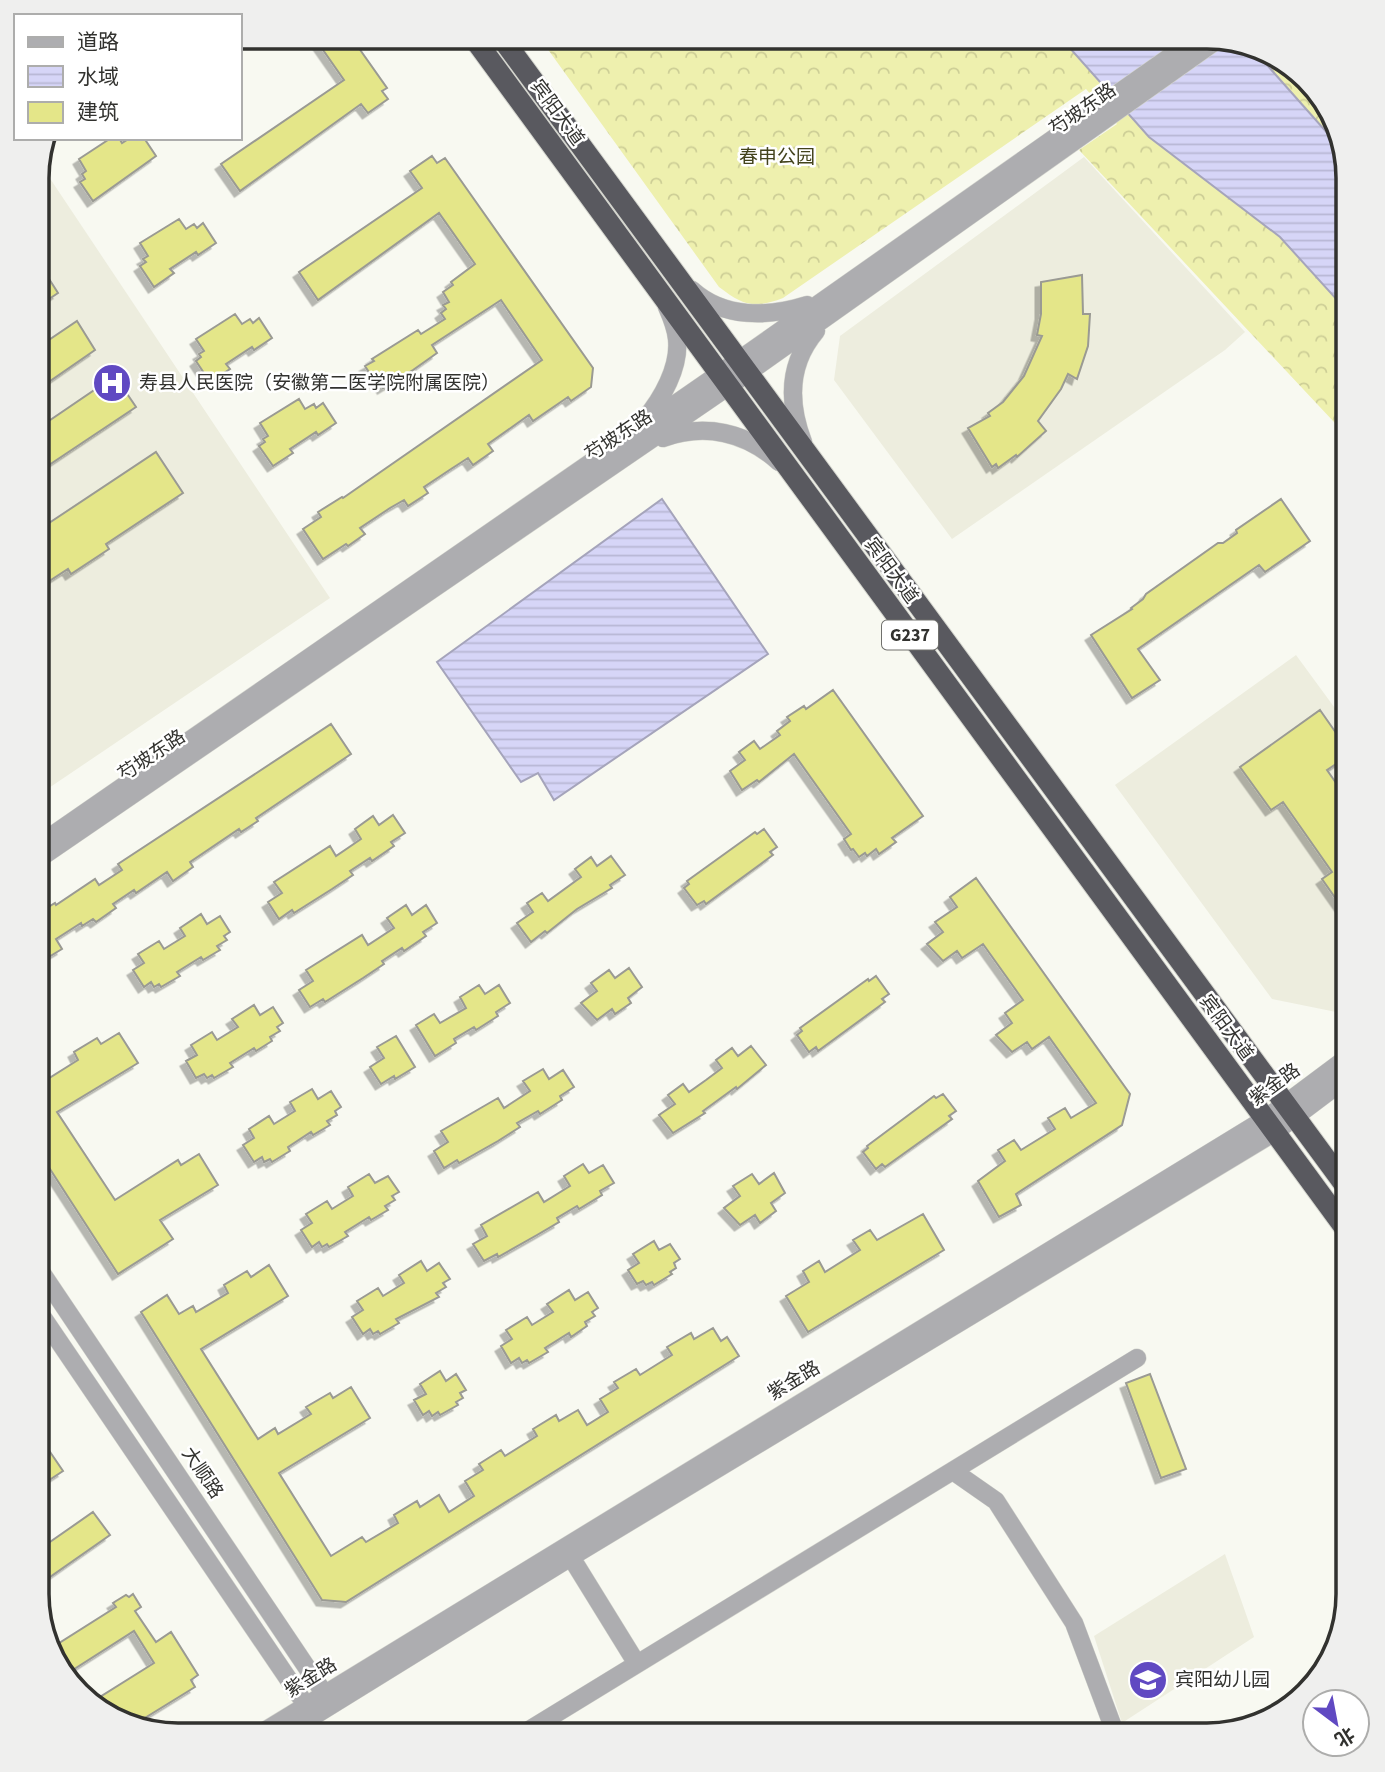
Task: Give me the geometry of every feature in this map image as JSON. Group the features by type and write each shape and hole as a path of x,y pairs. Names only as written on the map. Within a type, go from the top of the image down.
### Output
{"highway":[{"name":"宾阳大道","path":"482,49 1336,1216"},
{"name":"宾阳大道","path":"510,49 1336,1172"}],"street":[{"name":"芍坡东路","path":"1101,114 1183,49"},
{"name":"芍坡东路","path":"49,838 743,366 1101,114 1203,49"},
{"path":"678,278 698,296 716,307 738,313 760,314 828,306"},
{"path":"638,438 666,386 675,361 677,339 661,294"},
{"path":"811,461 793,410 791,383 806,342 828,306"},
{"path":"638,438 679,432 722,431 748,440 771,455 790,473"},
{"name":"芍坡东路","path":"49,852 638,438"},
{"name":"紫金路","path":"284,1723 310,1711 1270,1126 1336,1068"},
{"name":"紫金路","path":"1291,1110 1336,1084"},
{"name":"大顺路","path":"49,1284 332,1705"},
{"path":"49,1326 310,1711"},
{"path":"541,1723 1137,1358"},
{"path":"953,1471 996,1501 1074,1623 1112,1723"},
{"path":"568,1552 637,1664"},
{"name":"紫金路","path":"296,1723 310,1711 332,1705 568,1552"}],"shaded area":[{"path":"1084,157 1245,332 1225,350 952,539 834,380 840,336"},
{"name":"寿县人民医院（安徽第二医学院附属医院）","path":"49,177 330,598 49,788"},
{"path":"1296,655 1336,710 1336,1012 1272,999 1115,785"},
{"name":"宾阳幼儿园","path":"1225,1554 1254,1637 1122,1723 1094,1636"}],"green space":[{"name":"春申公园","path":"548,49 1232,51 1272,66 1298,87 1323,121 1332,144 1336,178 1336,424 1079,150 1117,124 1086,89 783,298 764,304 750,304 719,287"}],"water":[{"path":"1071,49 1216,49 1232,51 1266,63 1328,134 1332,144 1336,178 1336,299 1280,237 1149,137"},
{"path":"662,499 768,654 554,800 538,773 521,782 437,662"}],"building":[{"path":"322,49 359,49 387,88 382,91 388,99 368,113 361,104 240,191 221,164 344,80"},
{"path":"108,140 120,140 122,143 127,140 145,140 156,156 93,201 80,182 85,179 82,174 86,171 79,159"},
{"path":"432,156 437,163 445,158 593,368 591,387 571,401 568,397 533,421 529,415 488,444 493,451 473,465 468,458 424,487 428,493 408,506 404,500 390,508 360,528 365,534 323,559 303,529 321,517 318,512 343,498 542,360 501,300 432,345 437,353 413,370 383,388 379,381 376,383 365,366 418,330 421,334 445,319 441,313 446,309 443,305 449,302 443,292 453,285 451,282 475,264 439,213 318,300 299,272 422,188 410,171"},
{"path":"179,219 186,229 194,224 197,228 203,223 216,243 170,269 174,273 154,287 140,266 146,262 143,259 148,256 140,243"},
{"path":"1082,275 1083,314 1090,314 1088,346 1077,379 1068,374 1061,389 1038,421 1046,431 1017,457 1016,455 998,468 996,464 992,467 968,428 990,416 988,413 1003,402 1024,376 1042,336 1037,335 1041,314 1041,282"},
{"path":"49,279 58,293 49,299"},
{"path":"235,314 242,324 250,319 253,323 259,318 272,338 226,364 230,369 210,382 196,361 204,351 196,339"},
{"path":"77,321 95,350 49,382 49,340"},
{"path":"115,376 136,407 49,465 49,421"},
{"path":"299,399 305,409 314,404 316,408 323,403 336,423 290,449 293,453 273,466 259,446 268,436 260,423"},
{"path":"156,452 183,493 106,544 109,549 71,574 68,569 49,581 49,523"},
{"path":"1281,499 1310,541 1265,572 1259,565 1138,649 1160,680 1132,698 1091,635 1132,609 1146,594 1218,543 1223,543 1237,533 1236,530"},
{"path":"833,690 923,816 892,838 896,842 879,854 876,849 867,856 865,853 859,857 851,850 844,839 851,834 794,754 759,782 757,780 742,790 730,771 745,760 739,752 754,741 760,749 780,735 777,731 790,721 787,717 804,706 806,709"},
{"path":"1320,710 1336,733 1336,764 1327,770 1336,783 1336,899 1322,879 1332,872 1283,802 1271,810 1240,767"},
{"path":"331,724 351,754 256,818 258,821 241,832 239,829 190,862 193,867 173,881 167,872 136,893 134,890 113,904 116,908 96,922 93,919 82,926 81,923 56,939 62,949 49,957 49,907 55,903 56,905 95,879 99,885 122,870 118,864"},
{"path":"393,815 405,833 391,842 394,846 372,861 370,858 350,871 353,875 332,889 294,913 292,910 279,919 268,902 282,893 274,882 330,846 336,856 361,839 355,829 373,816 379,825"},
{"path":"764,829 777,847 770,852 773,855 706,904 704,901 697,905 684,888 689,884 687,881 755,832 757,834"},
{"path":"611,856 625,875 610,885 612,888 531,942 517,923 533,912 527,903 542,893 548,901 581,877 575,869 591,857 597,866"},
{"path":"976,878 1130,1094 1122,1125 1016,1194 1021,1205 999,1217 978,1181 1005,1161 998,1150 1014,1140 1021,1150 1055,1129 1048,1118 1065,1108 1071,1118 1096,1103 1049,1037 1032,1049 1027,1042 1012,1052 996,1035 1012,1023 1005,1013 1023,1000 983,944 962,958 957,951 943,961 927,944 943,932 935,922 957,907 950,897"},
{"path":"406,905 412,915 426,905 437,923 423,932 426,936 404,951 402,948 363,978 325,1002 323,999 310,1007 299,990 313,981 306,970 362,935 368,945 394,928 387,918"},
{"path":"201,914 207,924 220,916 230,932 224,936 227,940 217,946 220,950 203,960 201,957 177,972 180,976 161,987 159,984 154,987 151,982 144,987 133,970 144,963 138,954 159,941 164,949 185,936 180,928"},
{"path":"629,968 642,987 628,998 631,1003 615,1014 612,1009 597,1020 581,1003 597,991 591,983 609,970 615,978"},
{"path":"876,976 889,994 882,999 885,1002 818,1051 816,1047 809,1052 797,1035 802,1031 800,1028"},
{"path":"479,985 485,994 499,985 510,1003 496,1012 498,1016 476,1030 474,1027 454,1039 456,1043 435,1056 416,1025 434,1014 440,1023 466,1008 460,997"},
{"path":"254,1005 260,1015 273,1007 283,1023 277,1027 280,1031 270,1037 272,1041 256,1051 254,1048 230,1063 233,1067 214,1078 212,1075 207,1078 204,1074 196,1078 186,1061 197,1055 191,1045 212,1032 217,1040 238,1027 232,1019"},
{"path":"119,1033 138,1063 57,1112 115,1200 178,1160 181,1165 199,1154 218,1185 160,1220 173,1239 118,1274 49,1168 49,1078 78,1060 74,1052 97,1038 101,1044"},
{"path":"396,1036 415,1067 381,1084 370,1067 384,1058 377,1047"},
{"path":"751,1046 766,1065 737,1089 736,1087 703,1111 705,1113 673,1133 659,1115 675,1104 668,1095 683,1084 689,1092 722,1068 716,1060 732,1048 738,1056"},
{"path":"543,1069 549,1079 563,1070 574,1087 560,1096 562,1100 540,1114 538,1111 517,1123 520,1127 498,1141 459,1163 457,1160 444,1168 434,1151 448,1142 441,1131 498,1098 504,1108 530,1091 523,1081"},
{"path":"312,1089 318,1099 331,1091 341,1107 335,1111 337,1115 327,1121 330,1125 313,1135 311,1132 288,1147 290,1151 272,1162 270,1159 264,1162 262,1157 254,1162 243,1145 254,1138 249,1129 269,1116 274,1124 295,1111 290,1102"},
{"path":"943,1094 956,1111 949,1116 952,1119 885,1167 882,1164 876,1169 863,1152 867,1146 934,1096 936,1098"},
{"path":"583,1164 589,1173 603,1165 614,1183 600,1191 602,1195 557,1218 559,1222 498,1257 497,1254 484,1261 473,1244 487,1236 481,1225 538,1192 544,1202 570,1186 564,1176"},
{"path":"774,1173 785,1193 771,1203 776,1211 760,1223 755,1215 740,1225 724,1208 740,1196 733,1186 752,1174 759,1184"},
{"path":"369,1174 375,1183 388,1176 399,1192 392,1196 395,1200 385,1206 388,1210 371,1220 369,1217 345,1232 348,1236 329,1247 327,1244 322,1247 319,1242 312,1247 301,1230 312,1223 306,1214 327,1201 332,1209 353,1196 348,1187"},
{"path":"923,1214 944,1250 808,1332 786,1296 809,1282 803,1271 819,1261 825,1272 860,1250 853,1240 870,1230 877,1240"},
{"path":"654,1241 659,1250 670,1244 680,1259 674,1263 676,1268 670,1272 672,1274 654,1285 652,1282 646,1285 643,1281 637,1284 628,1270 639,1263 633,1254"},
{"path":"421,1261 427,1271 439,1263 450,1279 443,1283 446,1287 436,1293 439,1297 396,1319 399,1323 380,1334 378,1331 373,1334 370,1329 363,1334 352,1317 363,1310 357,1301 378,1288 383,1296 404,1283 399,1275"},
{"path":"269,1265 288,1296 201,1349 258,1439 275,1428 278,1434 311,1414 306,1407 330,1393 333,1398 351,1387 370,1418 279,1473 331,1556 362,1537 366,1542 398,1523 394,1515 417,1501 420,1507 439,1495 449,1512 474,1496 465,1481 483,1470 479,1464 501,1450 505,1456 537,1436 533,1429 556,1415 559,1421 578,1410 587,1425 608,1412 600,1399 618,1388 614,1382 636,1369 640,1375 672,1355 667,1347 691,1333 694,1339 713,1328 721,1341 727,1337 739,1356 346,1602 322,1600 141,1312 167,1295 179,1314 193,1306 196,1312 228,1293 224,1285 247,1271 251,1277"},
{"path":"569,1290 575,1300 588,1292 598,1308 592,1312 595,1316 585,1322 587,1326 571,1337 569,1333 545,1348 548,1352 529,1363 527,1360 522,1363 519,1358 511,1363 501,1346 512,1339 506,1330 527,1317 532,1325 553,1312 547,1304"},
{"path":"440,1371 446,1381 456,1374 466,1390 460,1393 463,1398 456,1402 458,1405 440,1415 438,1412 432,1416 429,1411 423,1415 414,1400 426,1394 420,1384"},
{"path":"1150,1374 1186,1469 1161,1478 1126,1383"},
{"path":"49,1450 63,1471 49,1480"},
{"path":"93,1512 110,1535 49,1578 49,1543"},
{"path":"133,1594 141,1607 135,1611 156,1642 171,1632 198,1675 191,1680 195,1687 143,1719 121,1710 100,1697 154,1663 134,1631 74,1669 59,1643 116,1607 113,1603 116,1601 126,1595 129,1597"}],"place":[{"name":"寿县人民医院（安徽第二医学院附属医院）","path":"112,383"},
{"name":"宾阳幼儿园","path":"1148,1680"}]}
